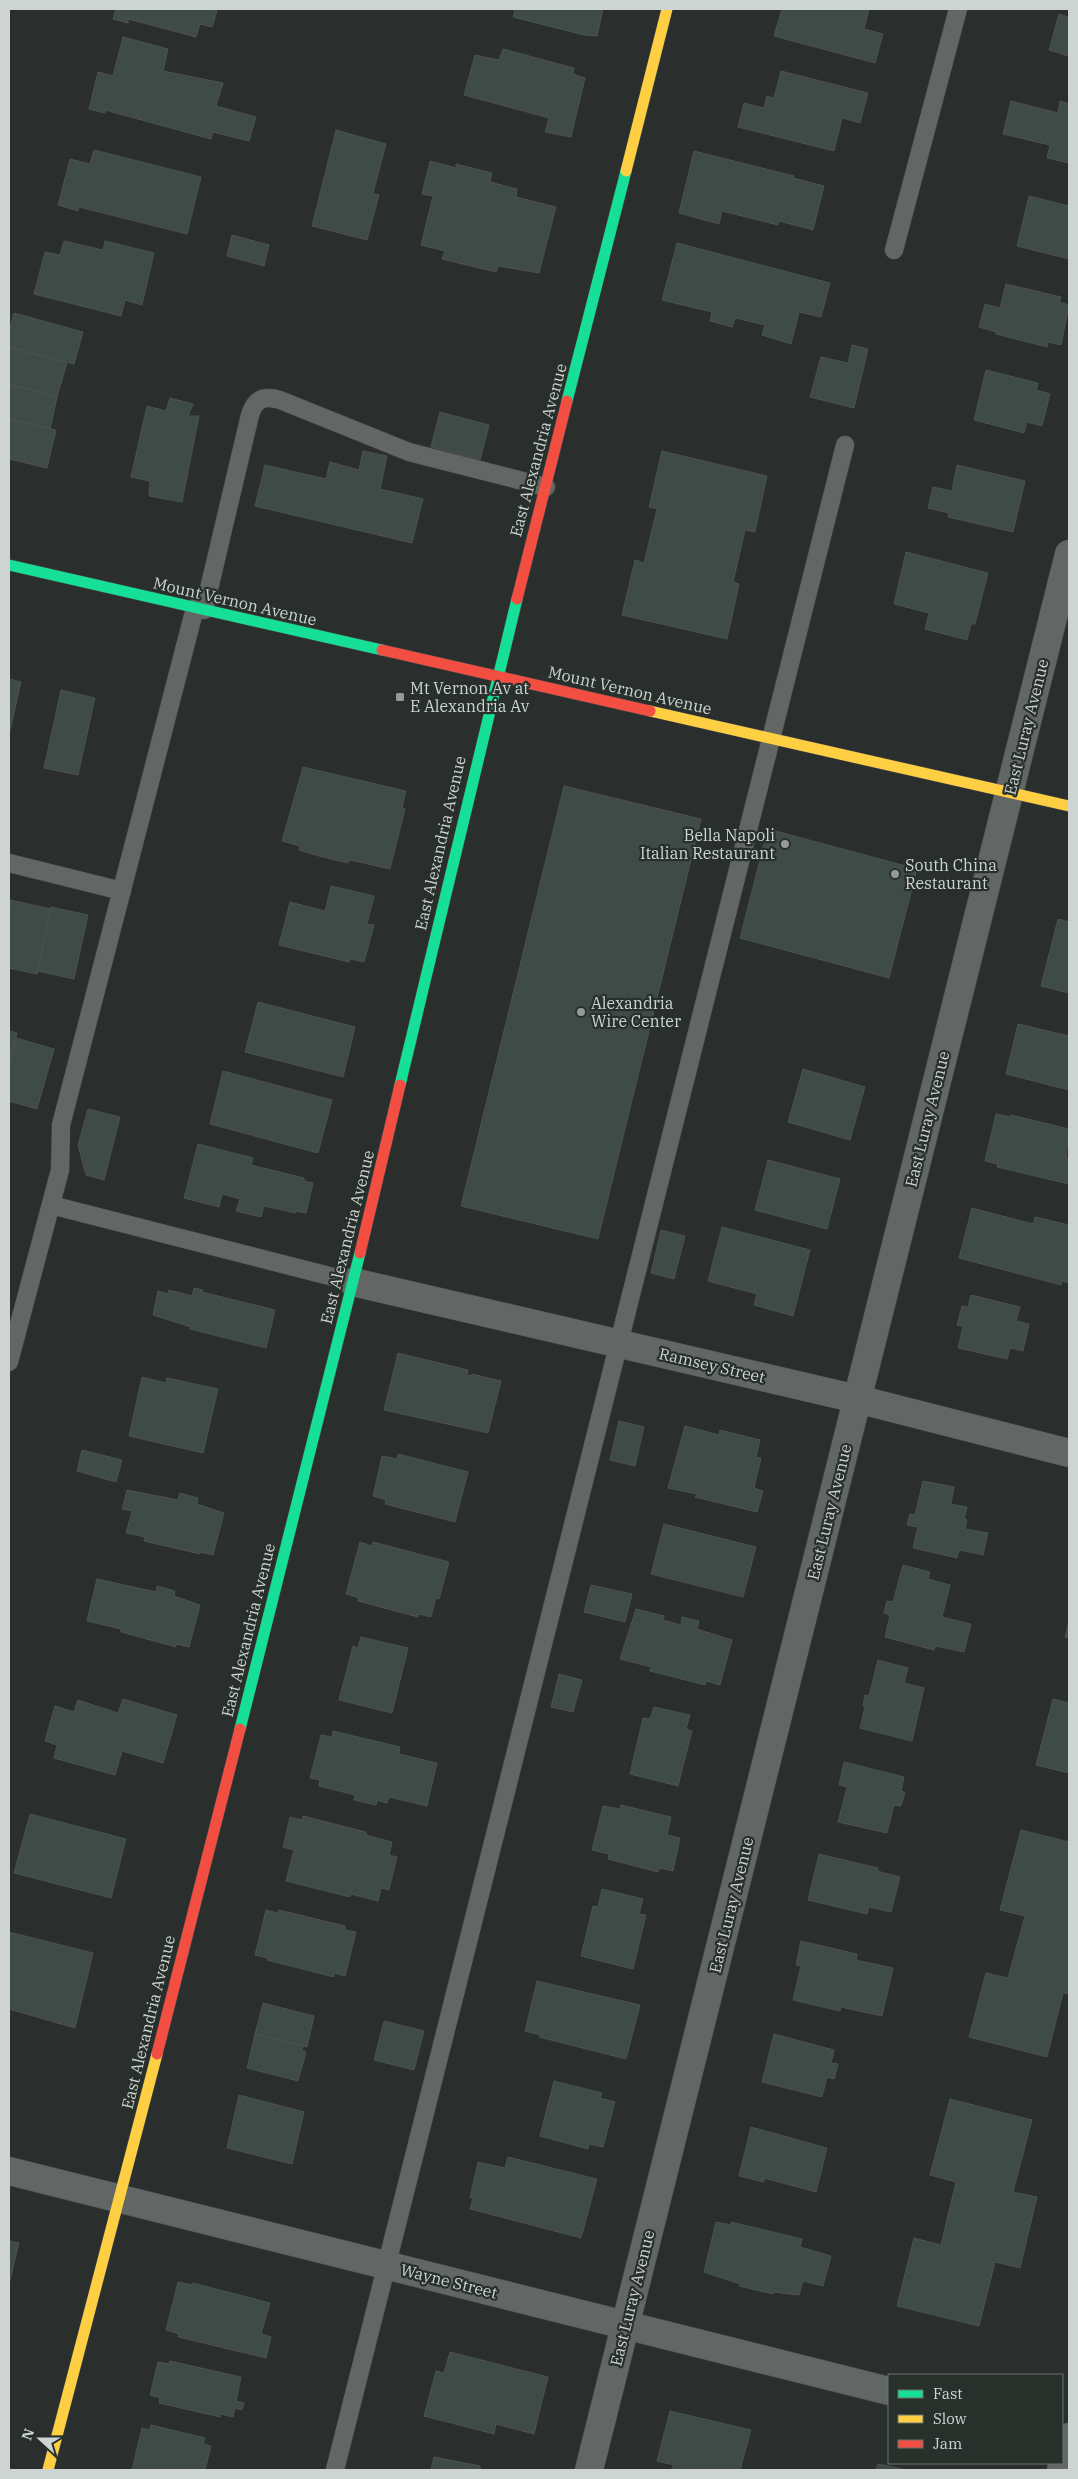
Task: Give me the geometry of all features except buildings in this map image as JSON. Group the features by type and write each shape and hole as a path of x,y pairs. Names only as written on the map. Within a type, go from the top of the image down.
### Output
{"street":[{"name":"East Alexandria Avenue","path":"48,2470 120,2200 353,1282 496,677 667,9"},
{"name":"East Luray Avenue","path":"589,2470 1069,554"},
{"name":"Mount Vernon Avenue","path":"9,566 1069,806"},
{"name":"Ramsey Street","path":"353,1282 857,1398 1069,1453"},
{"name":"Wayne Street","path":"9,2171 888,2391"},
{"path":"1063,2462 1069,2436"}],"lane":[{"path":"894,250 958,9"},
{"path":"9,1362 60,1170 61,1125 253,406 259,399 270,397 409,452 546,486"},
{"path":"335,2470 388,2266 769,738 845,445"},
{"path":"9,863 122,891"},
{"path":"51,1205 353,1282"}],"traffic: fast":[{"path":"567,401 626,171"},
{"path":"9,565 382,650"},
{"path":"400,1085 517,599"},
{"path":"240,1729 360,1253"}],"traffic: slow":[{"path":"626,171 667,9"},
{"path":"650,711 1069,806"},
{"path":"48,2470 157,2054"}],"traffic: jam":[{"path":"517,599 567,401"},
{"path":"382,650 650,711"},
{"path":"360,1253 400,1085"},
{"path":"157,2054 240,1729"}],"place":[{"name":"Mt Vernon Av at E Alexandria Av","path":"400,697"},
{"name":"Bella Napoli Italian Restaurant","path":"785,844"},
{"name":"South China Restaurant","path":"895,874"},
{"name":"Alexandria Wire Center","path":"581,1012"}]}
